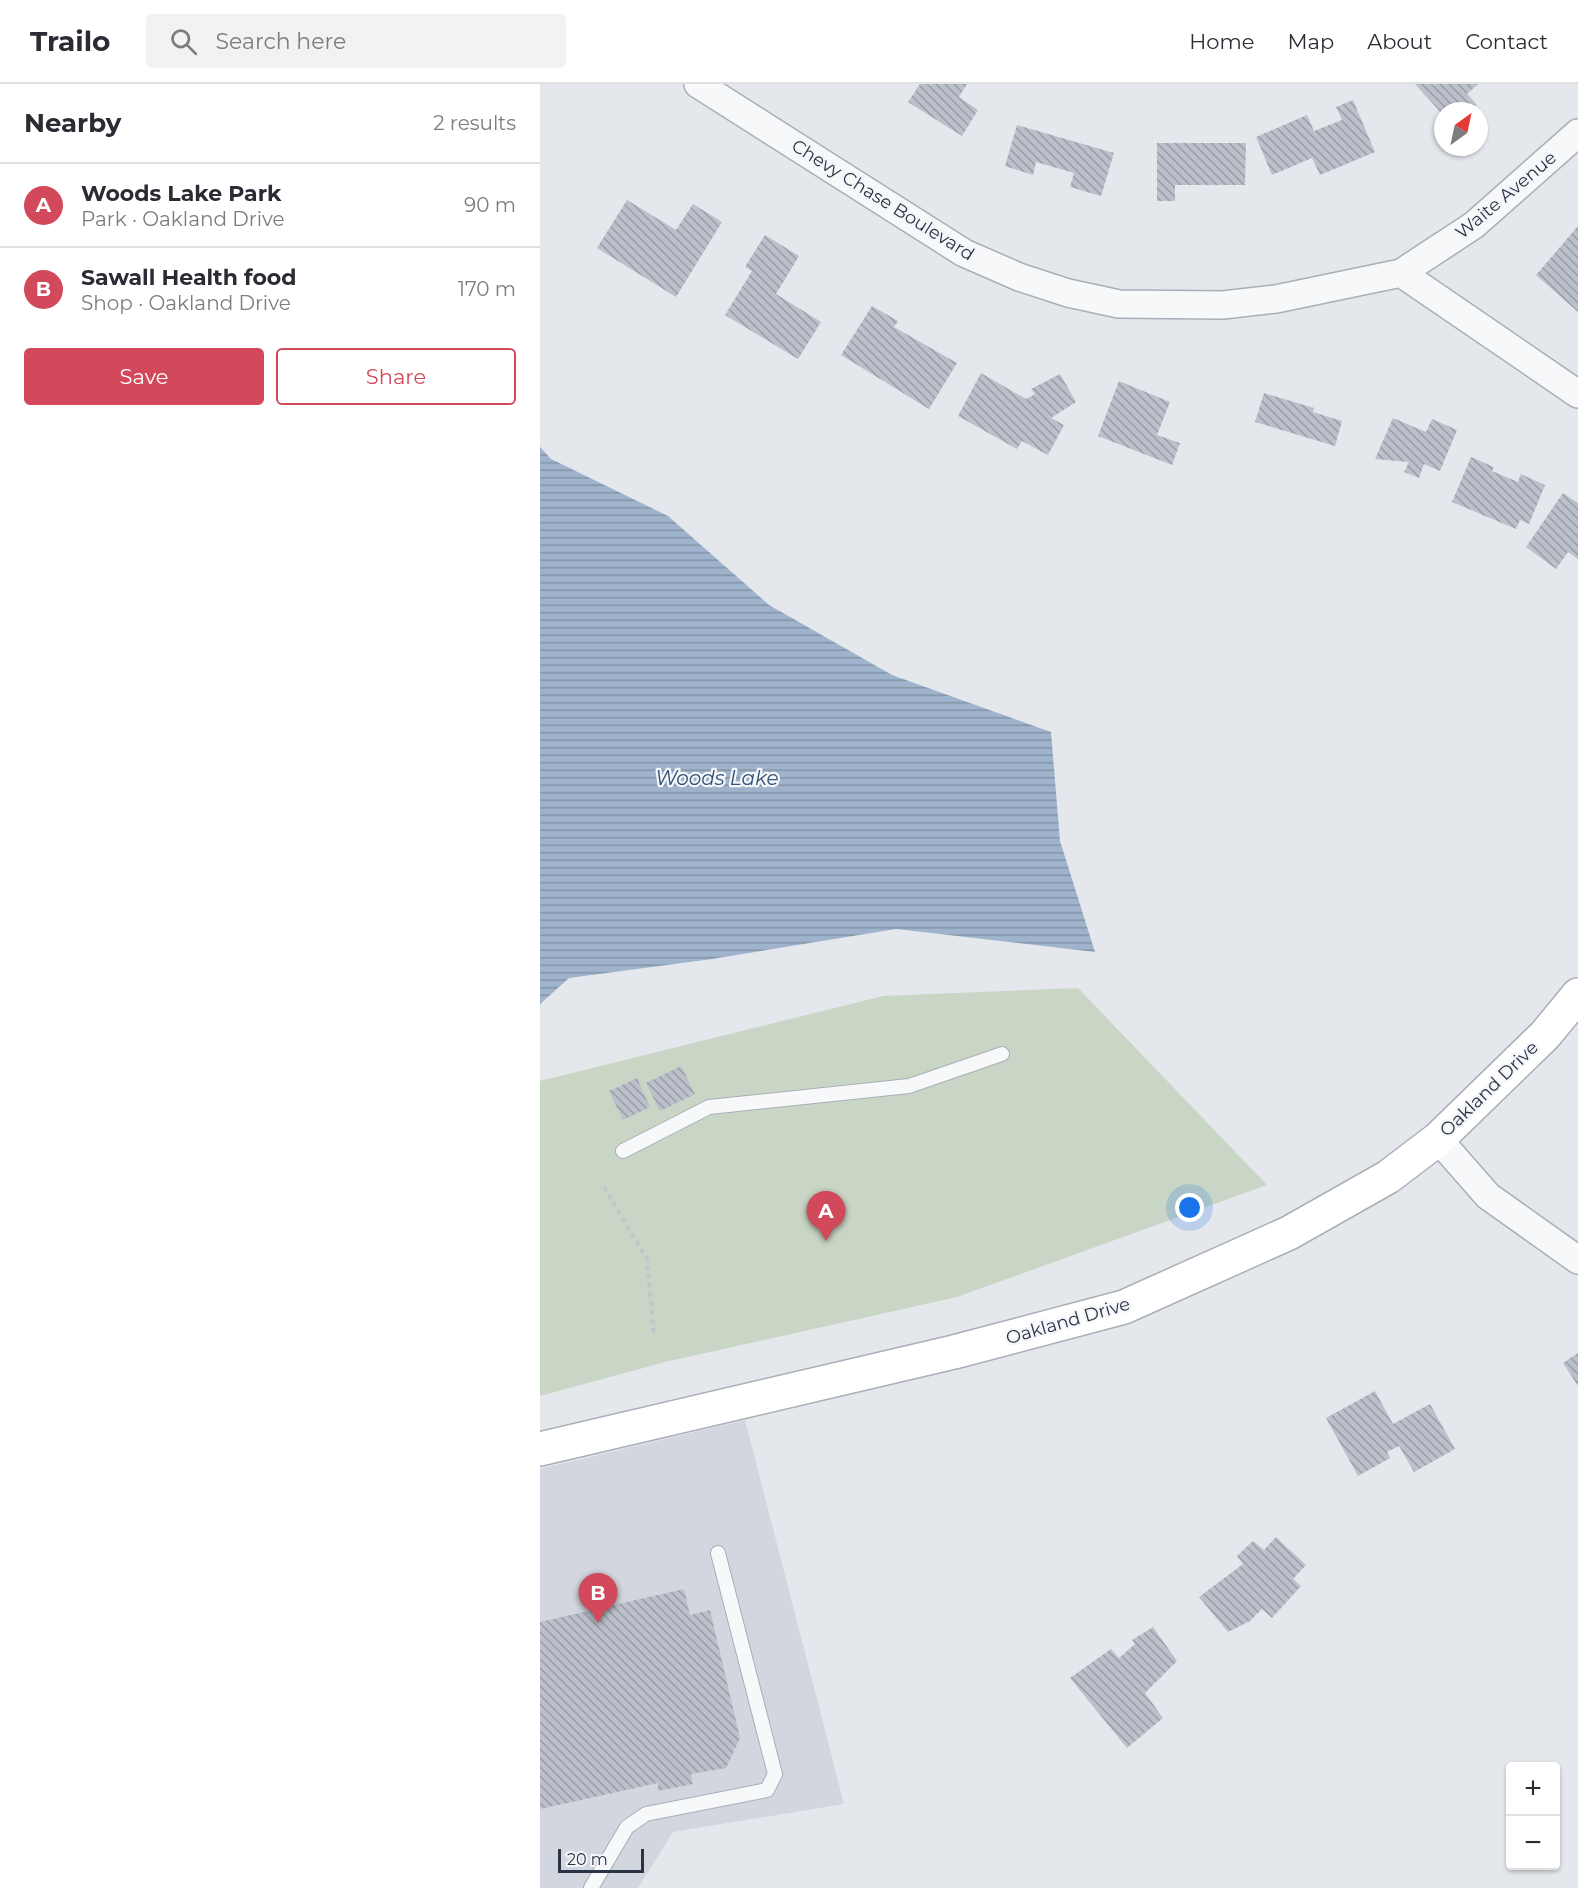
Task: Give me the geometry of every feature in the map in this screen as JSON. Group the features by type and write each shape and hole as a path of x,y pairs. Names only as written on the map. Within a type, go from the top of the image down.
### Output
{"main road":[{"name":"Oakland Drive","path":"540,1449 954,1352 1124,1307 1262,1245 1350,1201 1388,1177 1438,1139 1545,1035 1578,995"}],"street":[{"name":"Chevy Chase Boulevard","path":"698,84 964,253 1019,277 1068,293 1119,304 1223,304 1276,299 1401,273"},
{"name":"Waite Avenue","path":"1401,273 1474,225 1578,133"},
{"path":"1401,273 1578,394"},
{"path":"1438,1139 1488,1196 1578,1260"}],"lane":[{"path":"623,1151 710,1107 909,1086 1002,1054"},
{"path":"591,1888 627,1827 646,1814 767,1790 775,1774 718,1553"}],"path":[{"path":"604,1187 647,1259 654,1336"}],"shaded area":[{"path":"745,1420 844,1804 673,1832 638,1888 540,1888 540,1469"}],"green space":[{"path":"1078,988 1267,1185 957,1297 665,1362 540,1396 540,1081 883,996"}],"water":[{"name":"Woods Lake","path":"540,447 551,459 668,516 769,605 892,675 1051,732 1060,841 1095,952 896,929 712,959 569,978 540,1004"}],"building":[{"path":"920,84 967,84 959,97 978,110 962,136 908,102"},
{"path":"1415,84 1478,84 1467,94 1474,102 1434,102 1434,105"},
{"path":"1353,100 1375,152 1320,175 1312,158 1272,175 1256,137 1307,115 1314,131 1342,120 1336,107"},
{"path":"1017,125 1114,153 1101,196 1070,187 1074,173 1036,162 1033,175 1005,166"},
{"path":"1157,143 1246,143 1245,185 1175,185 1175,201 1157,201"},
{"path":"627,200 676,230 693,204 722,222 676,297 597,248"},
{"path":"1578,226 1578,312 1536,275"},
{"path":"765,235 799,256 776,294 821,322 798,359 725,315 752,271 745,267"},
{"path":"872,306 898,321 894,327 957,363 929,409 841,355"},
{"path":"981,373 1026,399 1035,394 1031,389 1060,374 1076,402 1051,418 1064,425 1048,455 1022,441 1017,449 958,416"},
{"path":"1119,381 1170,402 1157,435 1180,443 1172,465 1098,436"},
{"path":"1264,393 1314,408 1313,412 1342,421 1335,446 1255,422"},
{"path":"1393,418 1426,432 1432,419 1457,430 1440,471 1424,464 1419,478 1404,472 1409,462 1375,459"},
{"path":"1471,457 1494,467 1492,471 1518,482 1521,474 1545,485 1529,524 1520,520 1516,529 1452,502"},
{"path":"1563,493 1578,503 1578,559 1568,552 1556,569 1526,547"},
{"path":"681,1066 695,1094 660,1111 646,1083"},
{"path":"637,1078 650,1107 623,1120 609,1091"},
{"path":"1578,1353 1578,1386 1563,1363"},
{"path":"1375,1391 1393,1424 1430,1404 1455,1449 1414,1472 1399,1446 1387,1452 1390,1458 1358,1476 1326,1418"},
{"path":"1276,1537 1306,1565 1293,1579 1301,1586 1272,1618 1262,1609 1250,1621 1228,1632 1199,1597 1243,1564 1237,1556 1253,1541 1264,1550"},
{"path":"684,1589 690,1615 710,1610 740,1738 726,1768 691,1774 693,1784 658,1791 658,1783 540,1809 540,1622"},
{"path":"1153,1627 1177,1661 1145,1693 1163,1718 1127,1748 1070,1678 1111,1649 1119,1658 1135,1644 1132,1640"}],"place":[{"name":"Woods Lake Park","path":"826,1241"},
{"name":"Sawall Health food","path":"598,1623"}]}
